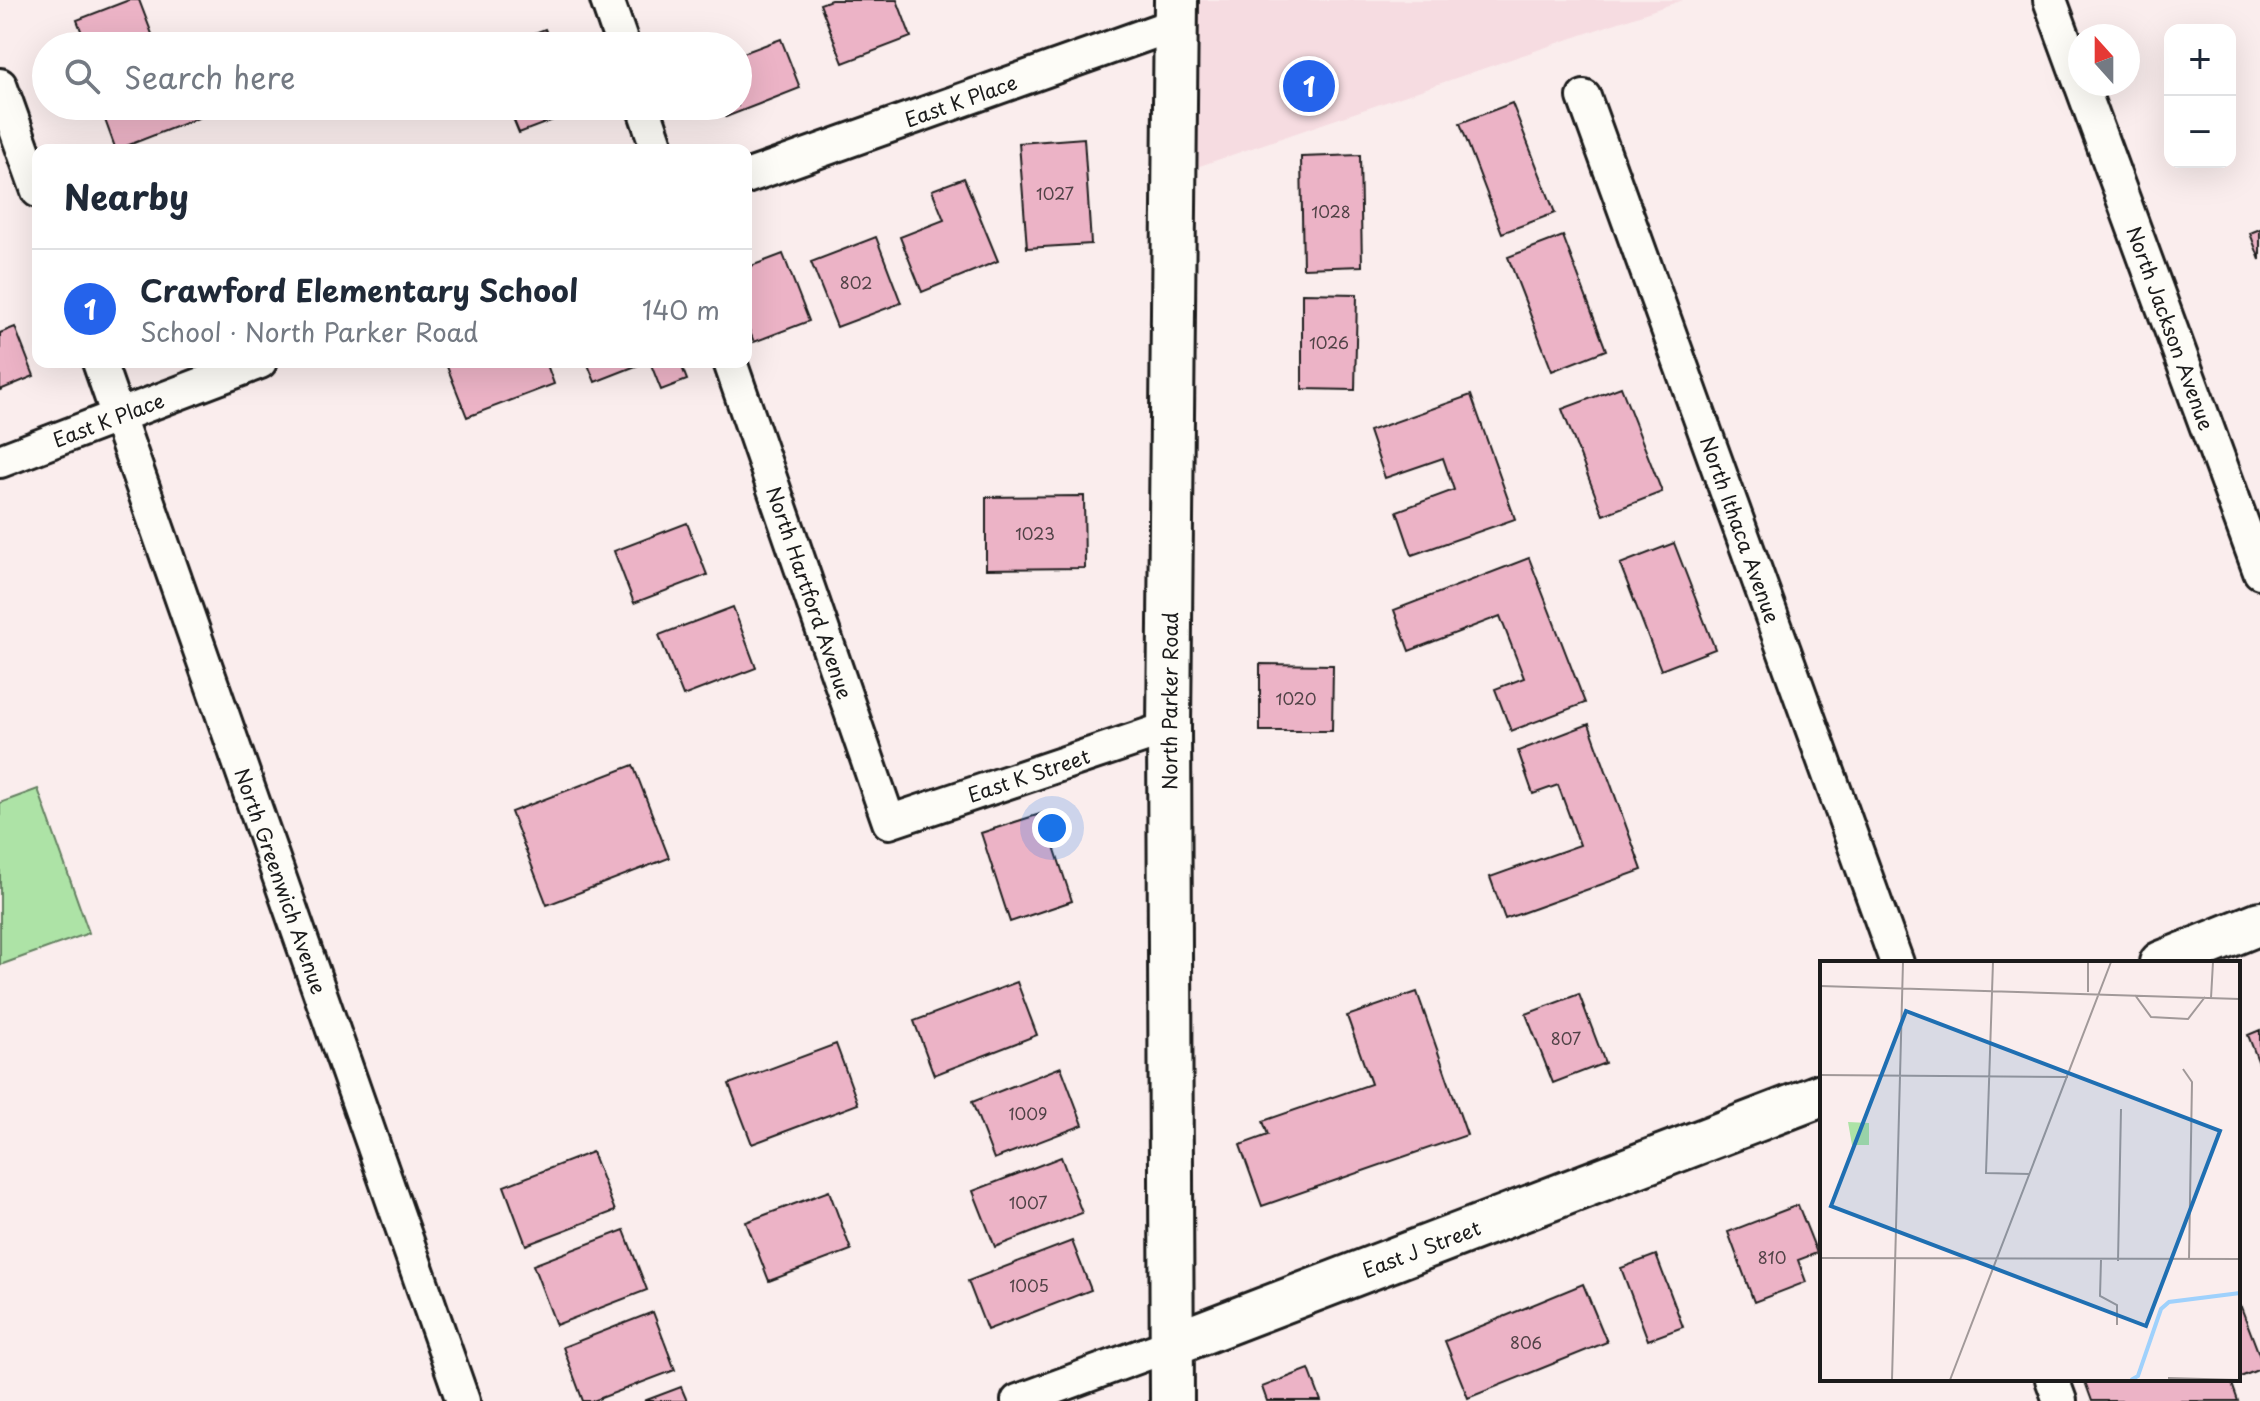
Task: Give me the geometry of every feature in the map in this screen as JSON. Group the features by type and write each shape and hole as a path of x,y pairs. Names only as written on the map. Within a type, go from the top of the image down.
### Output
{"street":[{"path":"607,0 618,32"},
{"name":"North Jackson Avenue","path":"2050,0 2068,50"},
{"name":"East K Place","path":"752,175 1176,12"},
{"name":"North Parker Road","path":"1172,1401 1169,728 1176,12"},
{"path":"0,85 32,174"},
{"name":"North Jackson Avenue","path":"2085,96 2260,572"},
{"name":"North Ithaca Avenue","path":"1584,97 1896,961"},
{"path":"648,120 656,144"},
{"name":"North Greenwich Avenue","path":"101,368 463,1401"},
{"name":"East K Place","path":"0,461 244,368"},
{"name":"North Hartford Avenue","path":"732,368 889,822"},
{"name":"East K Street","path":"889,822 1169,728"},
{"path":"2166,961 2260,923"},
{"name":"East J Street","path":"1018,1401 1820,1096"},
{"path":"2053,1381 2060,1401"}],"shaded area":[{"path":"1184,0 1683,0 1185,171"}],"green space":[{"path":"38,789 89,933 0,965 0,803"}],"building":[{"path":"129,0 139,0 151,32 82,32 77,20"},
{"path":"831,0 897,0 911,37 843,63 820,4"},
{"path":"781,39 800,88 752,107 752,50"},
{"path":"1512,103 1555,213 1502,233 1460,123"},
{"path":"105,120 193,120 131,144 114,144"},
{"path":"514,120 553,120 519,133"},
{"path":"1084,138 1091,244 1027,248 1019,143"},
{"path":"1360,155 1362,266 1303,268 1301,157"},
{"path":"964,178 998,261 922,292 900,237 944,220 932,190"},
{"path":"2260,229 2260,260 2250,233"},
{"path":"1563,236 1606,350 1552,371 1508,257"},
{"path":"876,237 901,303 837,327 811,262"},
{"path":"783,254 809,321 754,342 752,266"},
{"path":"1302,293 1357,294 1355,390 1302,389"},
{"path":"15,327 34,376 0,390 0,333"},
{"path":"448,368 548,368 554,384 467,417"},
{"path":"589,368 631,368 595,382"},
{"path":"652,368 682,368 687,380 661,390"},
{"path":"1621,387 1662,492 1603,515 1562,409"},
{"path":"1471,395 1515,519 1412,555 1397,511 1454,490 1443,458 1385,478 1369,431"},
{"path":"1084,496 1085,568 986,569 986,497"},
{"path":"687,523 707,575 634,603 614,551"},
{"path":"1674,543 1715,649 1661,670 1620,564"},
{"path":"1529,558 1585,703 1511,731 1495,689 1524,678 1500,616 1409,651 1394,610"},
{"path":"733,607 756,668 683,696 659,635"},
{"path":"1260,664 1333,665 1332,731 1260,731"},
{"path":"1589,724 1642,870 1505,919 1490,877 1580,845 1558,785 1533,794 1518,751"},
{"path":"633,765 669,858 547,905 511,812"},
{"path":"1043,813 1072,901 1010,922 981,833"},
{"path":"1017,982 1037,1035 934,1075 914,1021"},
{"path":"1417,992 1467,1135 1262,1206 1240,1145 1268,1135 1263,1121 1371,1084 1347,1016"},
{"path":"1579,994 1605,1063 1553,1083 1526,1014"},
{"path":"2260,1030 2260,1066 2248,1035"},
{"path":"836,1044 858,1104 752,1144 729,1084"},
{"path":"1061,1067 1083,1125 994,1159 972,1102"},
{"path":"592,1152 615,1211 526,1245 504,1186"},
{"path":"1061,1157 1082,1213 995,1247 973,1191"},
{"path":"829,1191 851,1250 769,1281 746,1222"},
{"path":"1798,1205 1817,1253 1798,1260 1806,1282 1754,1302 1728,1232"},
{"path":"624,1230 647,1290 556,1325 533,1265"},
{"path":"1072,1241 1091,1290 987,1330 968,1281"},
{"path":"1656,1255 1683,1327 1648,1340 1621,1268"},
{"path":"1583,1284 1607,1342 1468,1398 1445,1341"},
{"path":"2240,1307 2260,1357 2260,1369 2240,1377"},
{"path":"653,1312 675,1370 593,1401 583,1401 563,1347"},
{"path":"1309,1369 1321,1401 1267,1401 1262,1387"},
{"path":"2085,1381 2231,1381 2238,1401 2092,1401"},
{"path":"681,1387 687,1401 644,1401"}],"place":[{"name":"Crawford Elementary School","path":"1309,86"}]}
